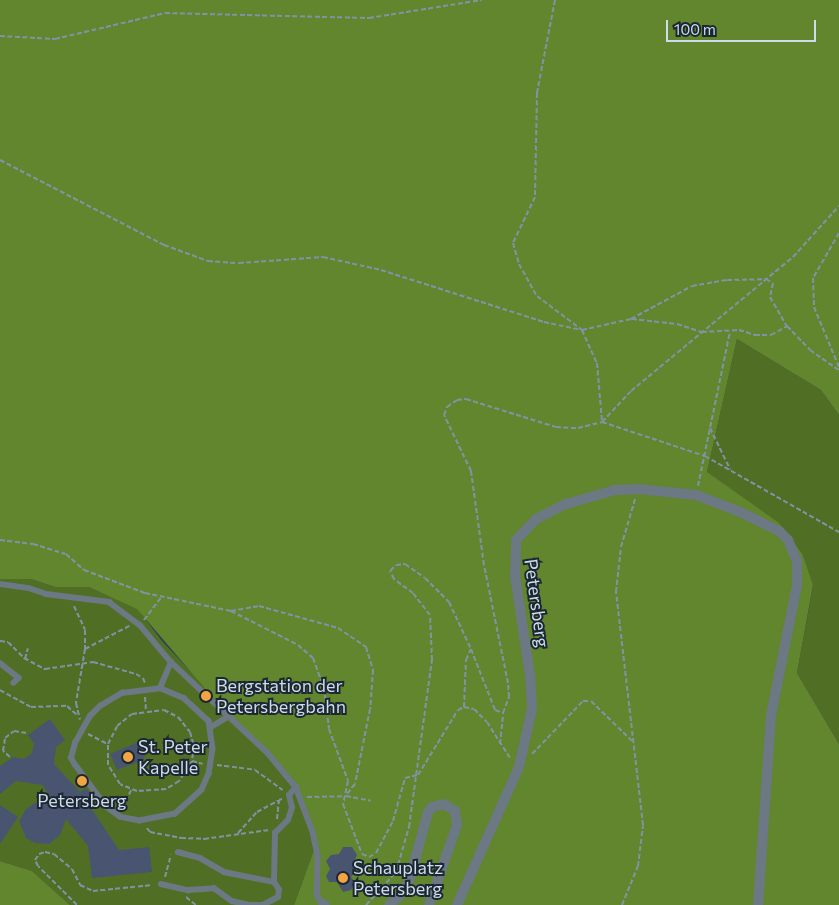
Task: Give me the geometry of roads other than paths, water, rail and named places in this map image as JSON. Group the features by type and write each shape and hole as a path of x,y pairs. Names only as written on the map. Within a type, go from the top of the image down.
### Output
{"street":[{"name":"Petersberg","path":"458,905 519,767 532,709 526,644 515,576 516,540 536,519 566,504 615,490 638,490 696,496 738,511 779,531 788,540 797,561 797,585 770,722 758,905"},
{"path":"389,905 403,893 410,878 428,812 432,807 444,804 455,811 457,824 429,905"}],"lane":[{"path":"0,584 116,604 138,624 171,662 267,752 296,787 313,832 318,856 317,895 324,905"},
{"path":"0,662 19,678 14,683"},
{"path":"160,688 171,662"},
{"path":"144,688 160,688 184,698 203,714 212,727 212,765 202,790 191,802 174,814 140,821 120,817 106,807 71,758 83,729 100,706 122,694 144,688"},
{"path":"212,727 229,716"},
{"path":"161,884 188,890 214,888 232,901 251,905 263,904 278,897 279,890 274,882 276,830 288,820 292,808 288,795 296,787"},
{"path":"178,852 200,858 224,872 274,882"}],"place":[{"name":"Bergstation der Petersbergbahn","path":"206,696"},
{"name":"St. Peter Kapelle","path":"128,757"},
{"name":"Petersberg","path":"82,781"},
{"name":"Schauplatz Petersberg","path":"343,878"}]}
